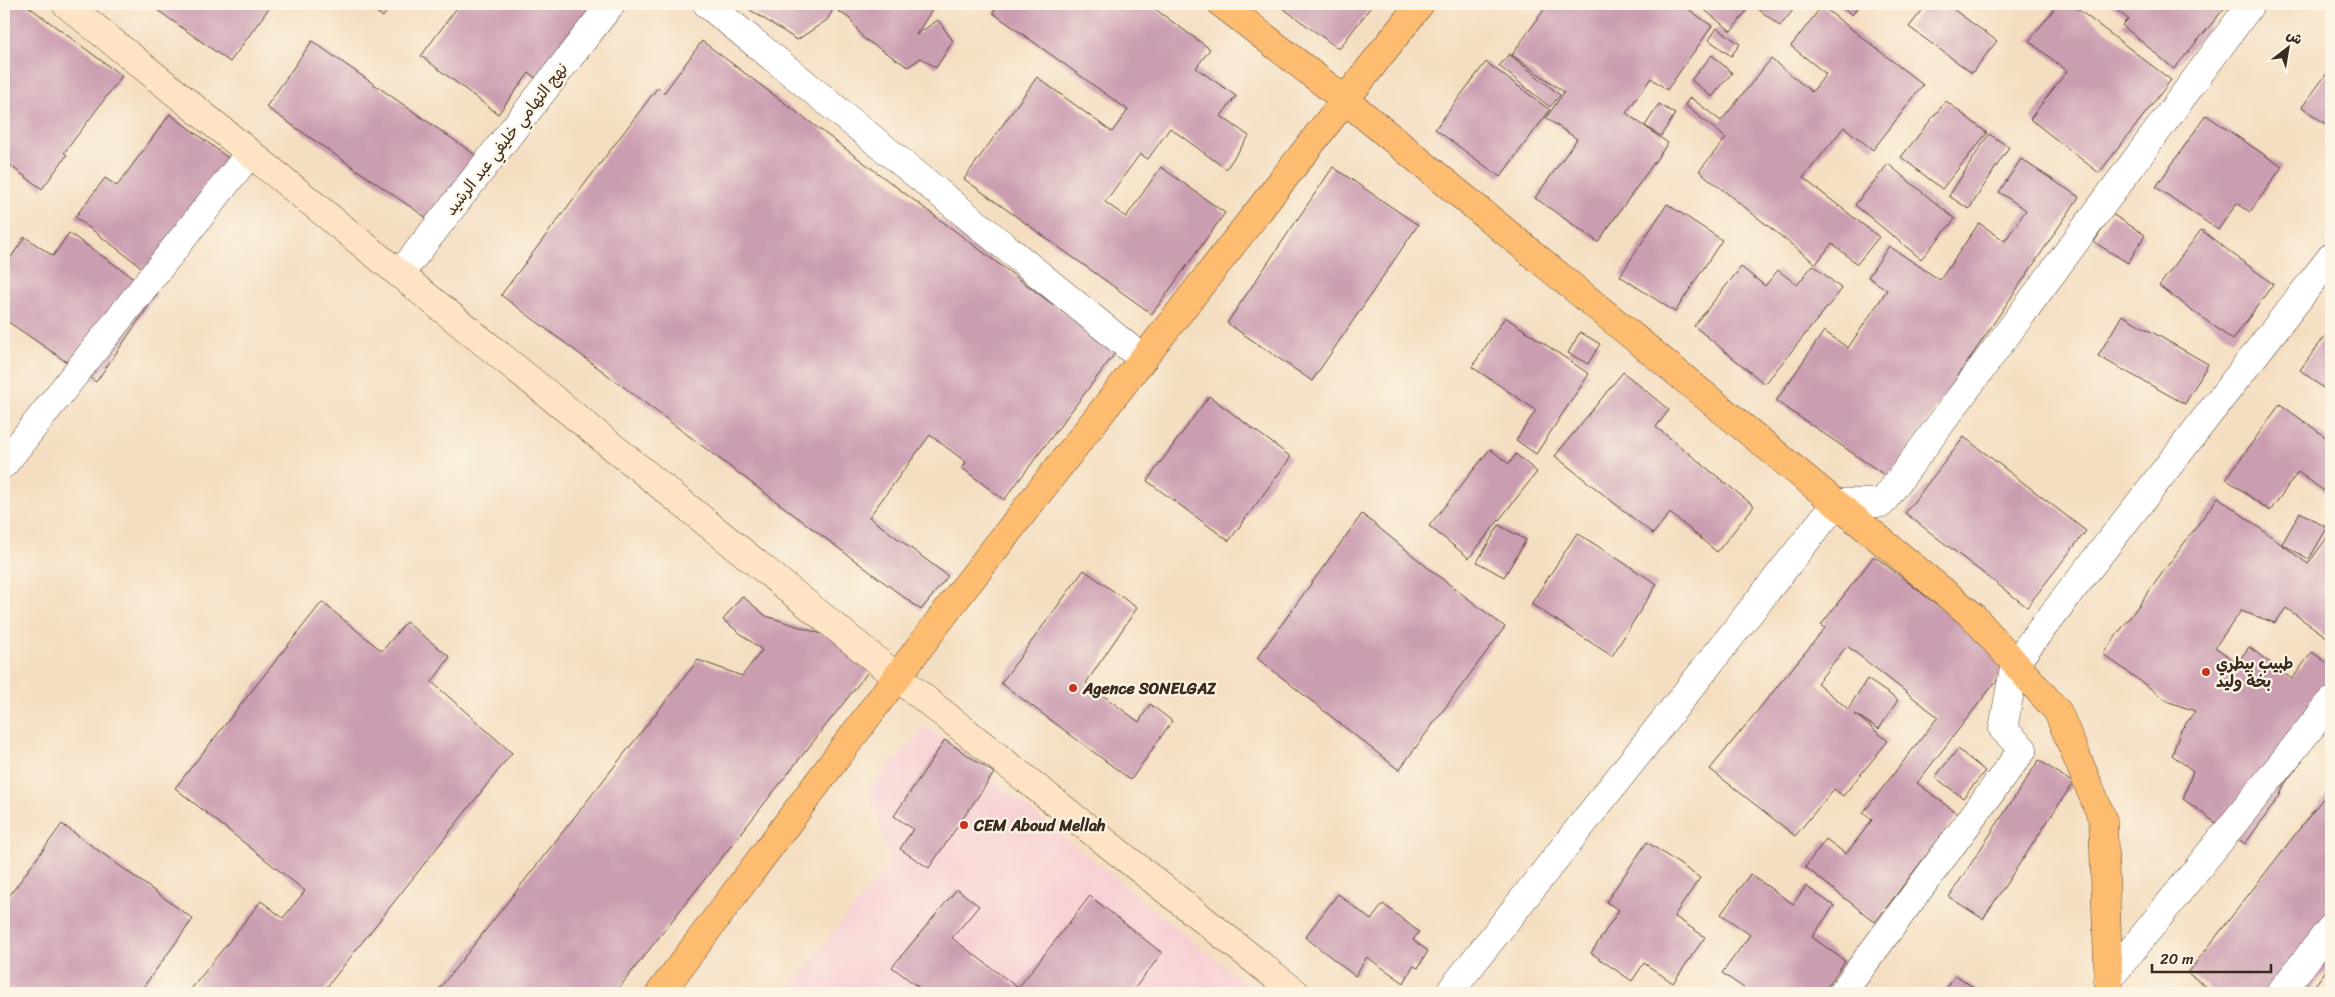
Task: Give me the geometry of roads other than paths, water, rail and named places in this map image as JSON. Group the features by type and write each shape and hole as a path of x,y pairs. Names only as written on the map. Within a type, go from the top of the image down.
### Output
{"main road":[{"path":"1222,4 1344,99 1973,616 2058,712 2103,820 2108,987"},
{"path":"660,993 897,677 1344,99 1420,4"}],"street":[{"path":"66,4 897,677 1296,993"},
{"name":"نهج التهامي خليفي عبد الرشيد","path":"400,274 611,4"},
{"path":"707,4 1143,359"},
{"path":"1449,993 1836,503 1882,503 2251,4"},
{"path":"4,464 250,152"},
{"path":"1842,993 2023,748 2003,729 2015,663 2331,257"},
{"path":"2108,987 2331,702"},
{"path":"2280,993 2331,928"}],"place":[{"name":"طبيب بيطري بخة وليد","path":"2206,672"},
{"name":"Agence SONELGAZ","path":"1073,688"},
{"name":"CEM Aboud Mellah","path":"964,825"}]}
